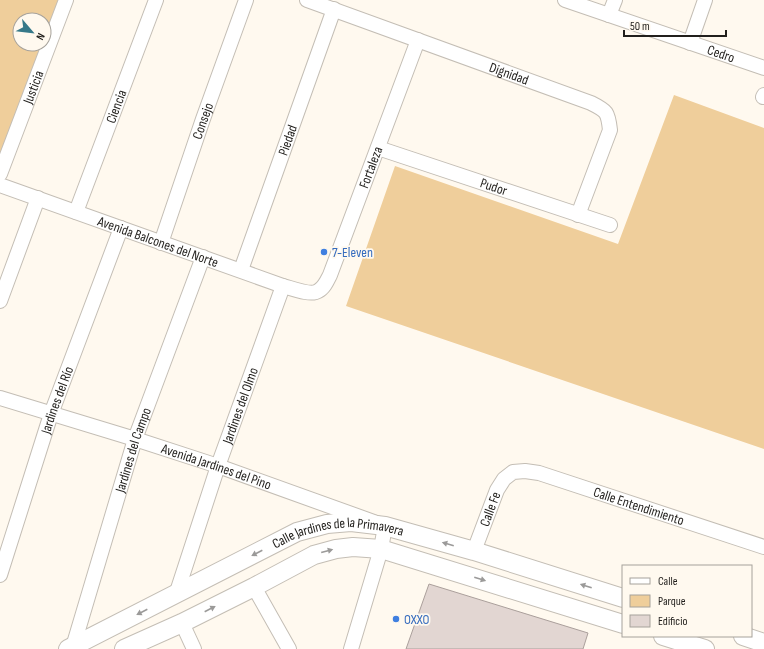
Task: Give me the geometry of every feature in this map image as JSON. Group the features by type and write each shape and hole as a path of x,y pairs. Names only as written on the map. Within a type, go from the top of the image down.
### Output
{"street":[{"name":"Justicia","path":"0,174 66,0"},
{"name":"Ciencia","path":"76,212 156,0"},
{"name":"Consejo","path":"161,243 203,119 246,0"},
{"name":"Dignidad","path":"307,0 591,103 603,109 609,117 610,130 578,215"},
{"name":"Cedro","path":"565,0 764,68"},
{"path":"609,15 615,0"},
{"path":"690,42 705,0"},
{"name":"Piedad","path":"241,270 334,9"},
{"name":"Fortaleza","path":"318,292 324,286 330,275 418,40"},
{"name":"Pudor","path":"378,148 610,225"},
{"name":"Avenida Balcones del Norte","path":"0,185 283,286 311,293 318,292"},
{"path":"0,301 38,198"},
{"name":"Jardines del Río","path":"0,575 51,414 121,228"},
{"name":"Jardines del Campo","path":"70,648 135,439 203,257"},
{"name":"Jardines del Olmo","path":"176,595 218,466 283,286"},
{"name":"Avenida Jardines del Pino","path":"0,398 218,466 384,526"},
{"name":"Calle Entendimiento","path":"512,472 525,471 539,474 764,547"},
{"name":"Calle Fe","path":"474,551 497,490 504,479 512,472"},
{"name":"Calle Jardines de la Primavera","path":"70,648 297,532 327,524 350,522 384,526 474,551 622,598"},
{"path":"351,649 381,549 384,526"},
{"name":"Calle Jardines de la Primavera","path":"124,649 182,623 254,587 314,554 353,547 381,549 622,624"},
{"path":"254,587 289,649"},
{"path":"182,623 194,649"},
{"path":"666,637 705,649"},
{"path":"746,637 764,643"}],"green space":[{"path":"0,0 60,0 52,22 52,12 12,12 12,52 41,52 0,161"},
{"path":"674,95 764,128 764,449 346,306 395,166 618,244"}],"building":[{"path":"429,584 588,633 583,649 406,649"}],"place":[{"name":"7-Eleven","path":"324,252"},
{"name":"OXXO","path":"396,619"}]}
